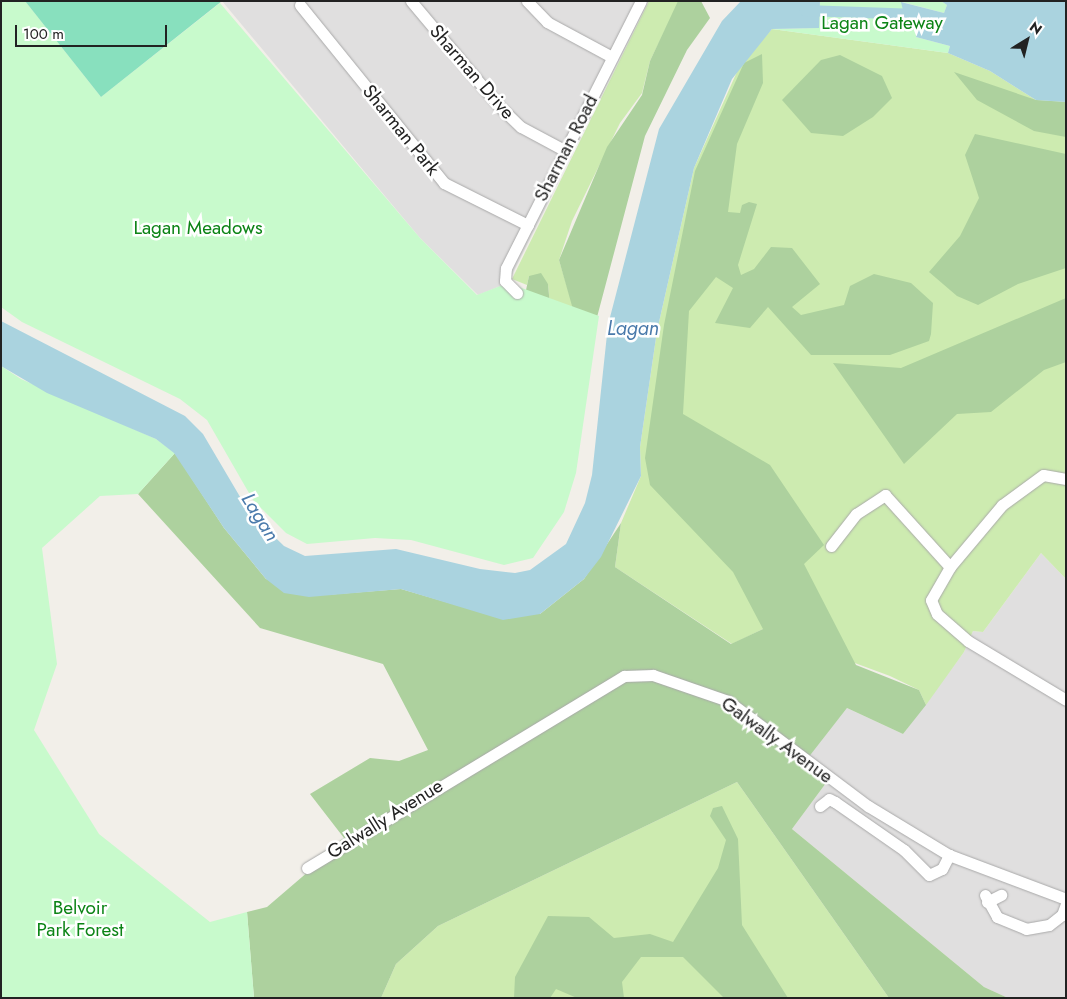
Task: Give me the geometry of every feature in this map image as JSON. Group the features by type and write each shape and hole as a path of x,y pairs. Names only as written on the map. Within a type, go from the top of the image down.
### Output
{"street":[{"name":"Sharman Drive","path":"411,1 498,106 521,127 564,150"},
{"path":"527,1 547,22 612,57"},
{"name":"Sharman Road","path":"517,293 505,275 564,150 641,1"},
{"name":"Sharman Park","path":"300,5 444,183 528,226"},
{"path":"1066,480 1052,475 1035,480 1002,505 950,567 931,600 937,614 968,641 1066,700"},
{"path":"831,546 856,514 885,495 950,567"},
{"name":"Galwally Avenue","path":"307,868 515,739 624,676 634,676 682,683 728,701 868,806 949,855 1066,898"},
{"path":"820,806 829,799 835,802 904,850 929,875 942,869 949,855"},
{"path":"1001,895 986,898 1004,922 1026,929 1049,925 1062,915 1066,904"}],"shaded area":[{"path":"222,1 649,1 508,283 478,295 420,238"},
{"path":"1041,553 1066,579 1066,998 1008,998 984,987 792,829 826,783 803,763 847,708 903,734 964,652 973,631 983,632"}],"green space":[{"name":"Lagan Meadows","path":"1,1 25,1 101,97 220,3 420,238 477,295 508,283 599,316 576,473 564,512 533,558 504,565 411,540 375,538 307,544 286,533 253,500 207,420 180,399 22,322 1,307"},
{"path":"25,1 222,1 101,97"},
{"path":"649,1 679,1 650,61 642,93 620,123 572,221 559,260 575,313 551,317 548,284 529,276 527,285 512,279"},
{"path":"678,1 701,1 710,18 687,50 645,136 587,355 522,309 529,276 541,273 548,284 551,317 574,313 559,260 607,147 642,95 650,61"},
{"name":"Lagan Gateway","path":"820,1 941,1 947,5 944,13 902,2 906,19 918,26 916,37 950,46 948,53 772,29 819,28"},
{"path":"772,29 948,53 990,71 1036,100 1066,102 1066,579 1041,553 983,632 973,631 964,652 926,705 919,690 890,676 763,629 732,644 615,567 621,523 641,476 640,447 657,331 694,168 740,65"},
{"path":"762,54 763,83 737,144 728,212 740,213 742,205 749,202 757,204 738,265 741,275 754,269 771,247 792,248 820,284 792,307 801,315 844,305 850,286 874,274 911,283 933,303 931,334 929,341 890,355 811,355 768,307 750,328 715,323 733,288 716,277 689,311 683,414 770,465 824,545 804,564 856,665 919,690 926,705 903,734 847,708 804,763 826,783 792,829 984,987 1008,998 889,998 737,782 438,926 396,964 381,998 254,998 247,912 267,907 309,871 305,865 344,838 310,794 370,758 399,761 428,750 383,664 260,628 138,494 175,453 224,528 266,579 325,595 401,589 463,607 540,614 584,579 621,523 615,567 731,644 763,629 733,572 650,485 645,458 664,325 695,171 744,63"},
{"path":"840,55 882,76 892,98 873,117 843,136 811,133 782,100 821,60"},
{"path":"954,72 1036,100 1066,102 1066,137 1034,131 977,100"},
{"path":"975,134 1066,154 1066,268 1018,284 978,305 957,296 929,272 960,236 979,198 965,155"},
{"path":"1066,298 1066,362 1044,370 991,412 957,414 904,464 833,363 901,368"},
{"name":"Belvoir Park Forest","path":"1,366 21,379 156,439 175,453 138,494 100,496 42,548 57,664 34,730 99,834 210,922 247,912 254,998 1,998"},
{"path":"737,782 889,998 381,998 396,964 438,926"},
{"path":"722,806 738,839 742,925 788,998 724,998 683,957 641,957 622,982 624,998 577,998 556,989 550,998 514,998 515,977 548,916 589,917 614,938 650,934 673,942 718,868 726,840 710,816 713,808"}],"water":[{"name":"Lagan","path":"741,1 820,1 819,28 772,29 732,79 694,168 657,331 640,447 641,476 601,557 584,579 540,614 503,620 401,589 309,597 284,593 266,579 224,528 174,453 156,439 47,393 1,366 1,321 185,416 203,434 249,512 284,546 305,556 396,549 480,569 515,573 530,570 566,544 585,503 592,475 608,325 659,129 722,21"},
{"path":"941,1 1066,1 1066,102 1036,100 990,71 948,53 950,46 916,37 919,23 905,19 901,2 944,13 947,5"}],"waterway":[{"path":"804,10 918,14"}]}
